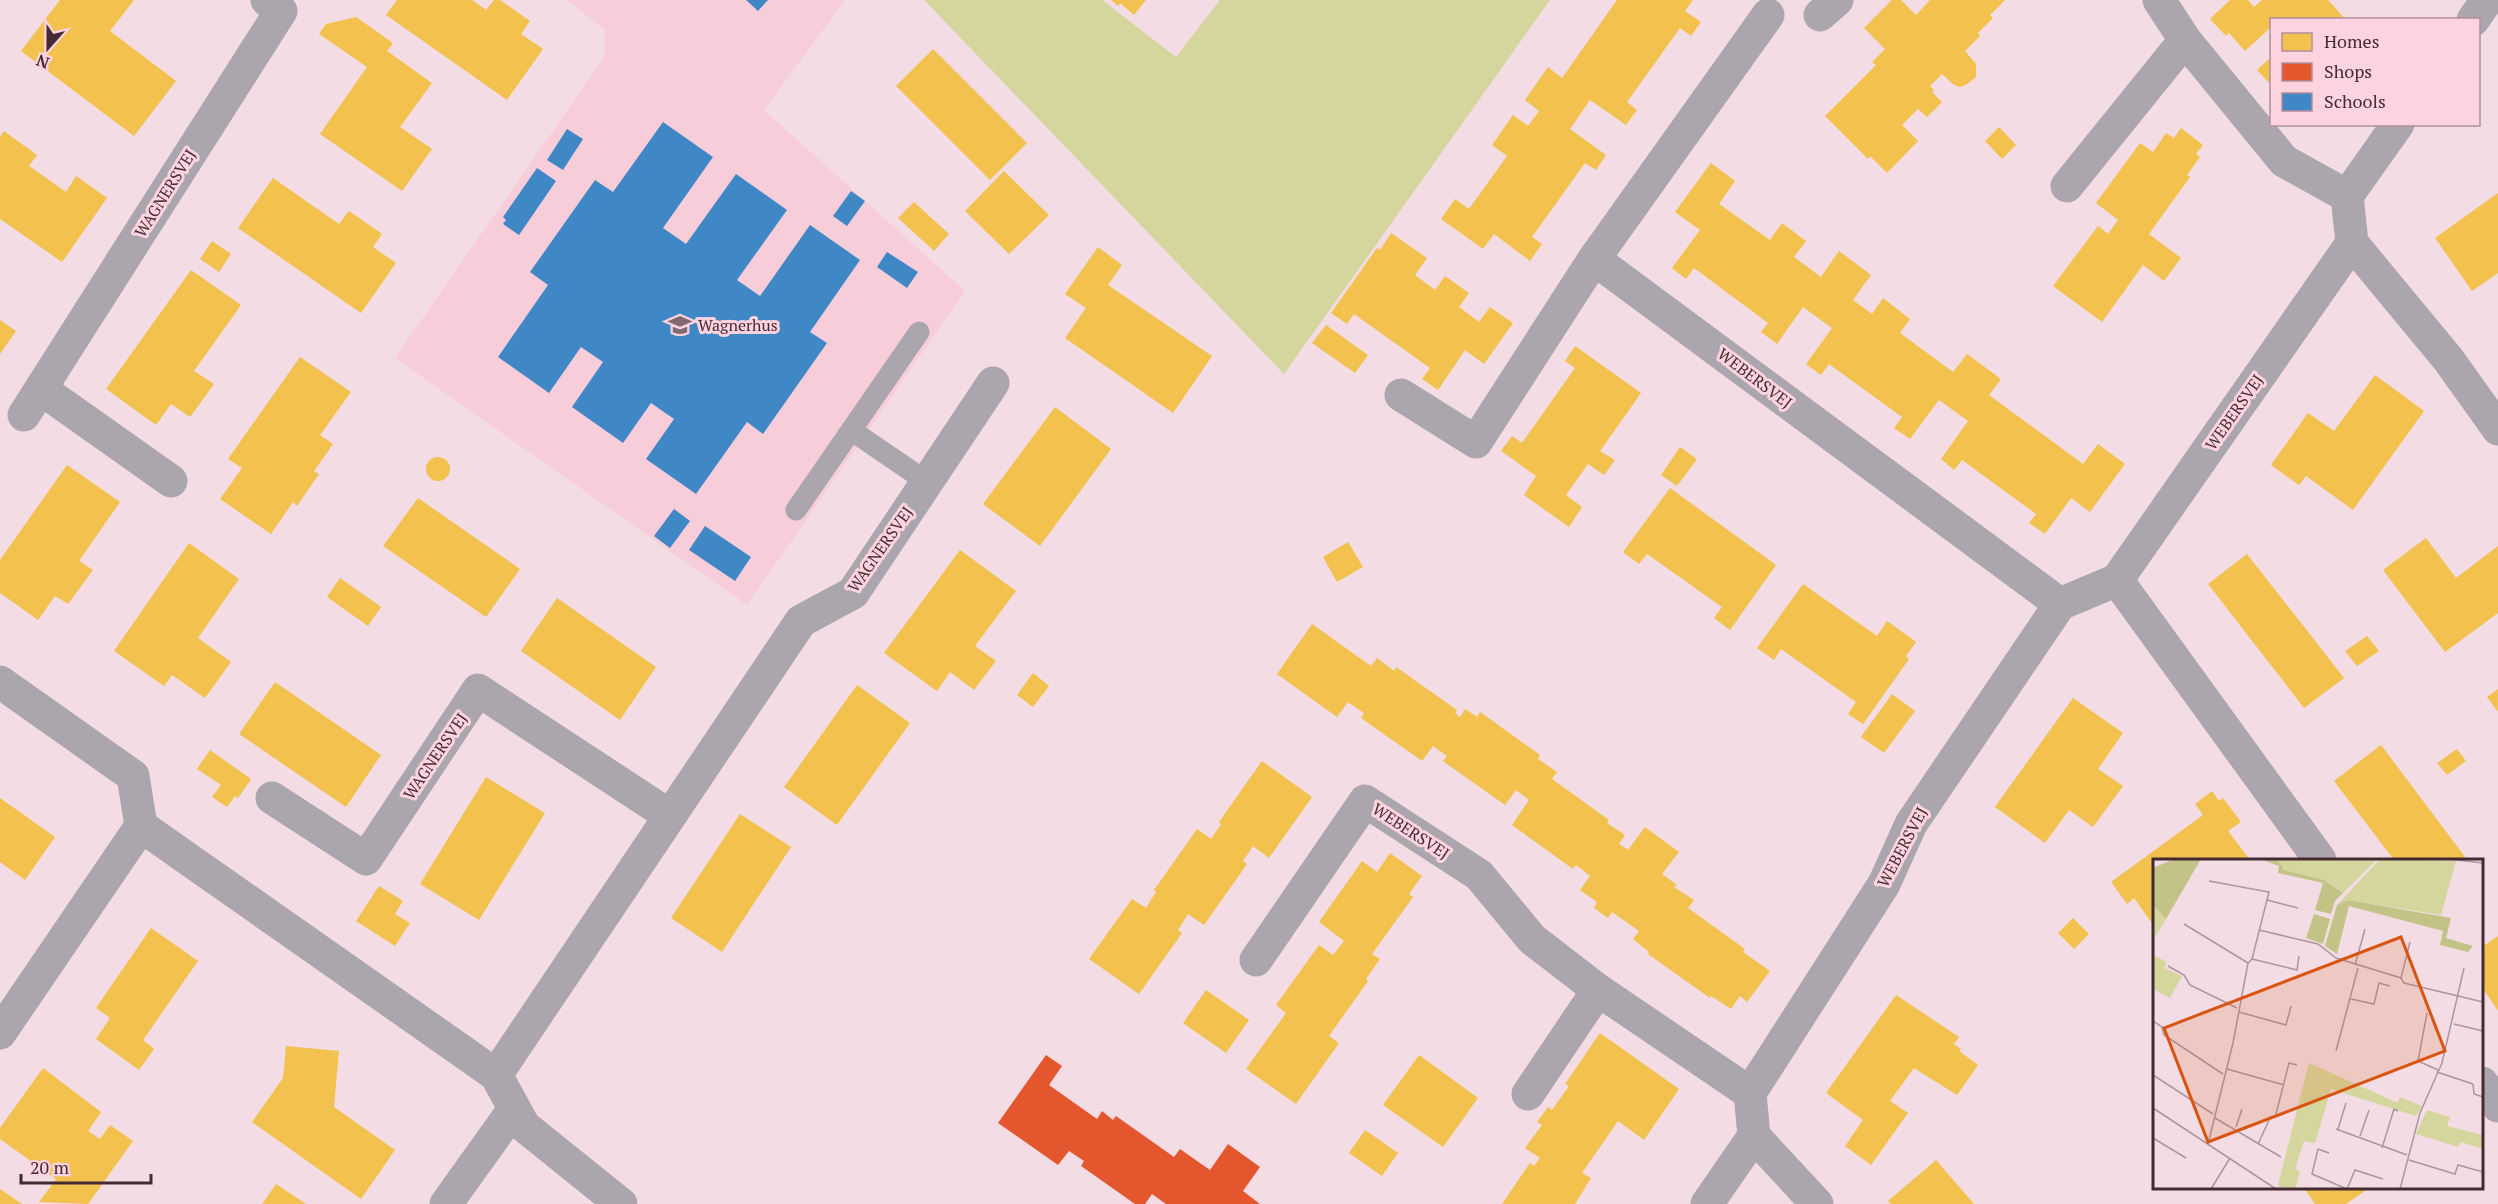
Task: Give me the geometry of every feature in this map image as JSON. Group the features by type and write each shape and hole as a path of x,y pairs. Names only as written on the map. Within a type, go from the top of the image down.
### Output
{"street":[{"name":"WAGNERSVEJ","path":"171,481 32,402 281,11 267,0"},
{"path":"2159,0 2185,40 2284,161 2348,196"},
{"path":"2474,18 2487,0"},
{"path":"1401,395 1476,442 1594,259 1768,15"},
{"path":"2067,186 2185,40"},
{"path":"2397,126 2348,196 2352,243 2448,359 2498,429"},
{"name":"WEBERSVEJ","path":"2117,580 2352,243"},
{"name":"WEBERSVEJ","path":"1256,960 1365,801 1479,874 1532,939 1598,990 1750,1093 1884,884 1911,824 2060,604 1594,259"},
{"name":"WAGNERSVEJ","path":"495,1075 801,621 853,593 993,383"},
{"path":"2060,604 2117,580 2319,859"},
{"path":"0,682 134,776 141,826 0,1033"},
{"name":"WAGNERSVEJ","path":"272,798 366,859 478,690 670,816"},
{"path":"141,826 495,1075 519,1118 621,1204"},
{"path":"1528,1094 1598,990"},
{"path":"2483,1086 2498,1106"},
{"path":"1750,1093 1754,1136 1817,1204"},
{"path":"446,1204 519,1118"},
{"path":"1707,1204 1754,1136"}],"lane":[{"path":"796,510 919,332"},
{"path":"851,430 927,482"}],"shaded area":[{"name":"Wagnerhus","path":"567,0 845,0 764,110 965,291 747,605 395,358 605,56 605,30"}],"green space":[{"path":"924,0 1102,0 1176,57 1220,0 1550,0 1284,374"}],"building: Homes":[{"path":"60,0 134,0 110,31 176,81 134,136 21,51"},
{"path":"397,0 472,0 486,10 494,0 500,0 530,21 521,34 543,49 507,100 386,15"},
{"path":"1111,0 1146,0 1134,15 1120,3 1118,6"},
{"path":"1617,0 1693,0 1685,11 1701,22 1691,36 1680,28 1627,102 1637,110 1626,125 1590,100 1570,129 1606,155 1596,170 1585,163 1532,237 1542,244 1530,261 1494,234 1483,249 1441,219 1455,199 1469,209 1507,156 1492,145 1513,115 1528,126 1539,111 1525,100 1548,67 1562,78"},
{"path":"1892,0 1901,0 1916,15 1930,0 2005,0 1990,15 1993,18 1978,33 1980,36 1965,51 1976,64 1976,77 1960,87 1954,85 1942,74 1930,86 1934,90 1932,92 1942,102 1927,117 1918,109 1902,125 1918,141 1887,173 1870,156 1868,159 1825,116 1876,65 1872,62 1885,49 1864,28"},
{"path":"2230,0 2248,0 2254,7 2262,0 2328,0 2344,18 2270,18 2270,28 2245,51 2229,33 2226,36 2210,19"},
{"path":"356,17 393,43 387,51 432,83 400,127 432,149 402,191 320,134 367,67 319,34 326,24"},
{"path":"933,49 1027,143 990,180 896,86"},
{"path":"2270,58 2270,84 2257,70"},
{"path":"1999,127 2016,145 2002,159 1985,141"},
{"path":"2181,128 2203,145 2196,154 2200,157 2187,175 2190,177 2149,234 2181,258 2164,281 2143,265 2102,322 2053,286 2098,226 2108,234 2118,220 2096,203 2140,143 2153,152 2166,133 2174,138"},
{"path":"4,131 37,155 29,166 66,192 76,176 107,198 62,262 0,219 0,137"},
{"path":"1711,163 1735,181 1719,204 1770,240 1782,223 1806,241 1794,257 1821,277 1839,251 1871,275 1853,300 1872,314 1883,298 1910,319 1900,333 1953,372 1967,354 2001,379 1989,395 2083,464 2098,444 2125,464 2090,512 2071,498 2045,534 2029,523 2036,514 1962,460 1954,470 1941,459 1968,421 1939,400 1910,439 1894,428 1902,417 1829,364 1821,375 1806,364 1832,328 1803,307 1777,344 1761,332 1768,323 1694,268 1686,279 1672,268 1700,230 1675,212"},
{"path":"1004,171 1049,215 1009,254 965,211"},
{"path":"273,178 339,224 349,211 382,234 373,247 396,263 361,313 238,228"},
{"path":"2498,193 2498,273 2472,291 2435,238"},
{"path":"914,202 949,234 934,251 898,218"},
{"path":"1391,233 1427,258 1415,275 1435,290 1445,276 1469,293 1459,307 1479,322 1490,307 1513,323 1484,364 1465,350 1438,390 1422,379 1430,368 1354,314 1347,324 1331,313 1377,248 1380,250"},
{"path":"212,241 231,254 219,272 200,259"},
{"path":"1098,247 1122,265 1108,285 1212,356 1173,413 1065,338 1086,308 1065,294"},
{"path":"191,270 241,305 194,371 214,384 190,417 171,404 156,425 106,389"},
{"path":"0,320 16,331 0,354"},
{"path":"1326,325 1368,355 1355,373 1312,343"},
{"path":"1575,346 1641,393 1600,451 1615,460 1604,475 1588,464 1566,495 1582,507 1569,527 1524,495 1536,476 1501,451 1512,436 1522,443 1575,368 1565,361"},
{"path":"300,357 351,392 320,435 333,444 314,471 319,474 297,506 293,502 271,534 220,499 242,468 228,459"},
{"path":"2375,375 2424,411 2353,510 2306,476 2299,485 2271,465 2308,413 2334,431"},
{"path":"1055,407 1111,449 1040,546 983,504"},
{"path":"1680,447 1697,459 1677,486 1661,475"},
{"path":"438,457 446,461 450,469 446,477 438,481 430,477 426,469 430,461"},
{"path":"67,465 120,502 79,561 93,570 68,604 55,596 38,620 0,593 0,560"},
{"path":"1670,488 1776,565 1730,630 1714,618 1722,607 1647,554 1639,564 1623,552"},
{"path":"418,498 520,569 486,617 383,546"},
{"path":"2426,538 2456,578 2498,546 2498,613 2445,652 2383,570"},
{"path":"1348,542 1363,567 1337,582 1323,557"},
{"path":"189,543 239,579 198,638 231,662 205,698 172,675 164,686 114,651"},
{"path":"960,550 1016,591 975,646 996,661 974,690 950,672 937,691 884,653"},
{"path":"2247,554 2344,678 2304,708 2208,584"},
{"path":"340,578 381,607 368,626 327,597"},
{"path":"1803,584 1877,636 1887,621 1916,642 1906,656 1909,659 1863,724 1848,714 1856,702 1781,649 1774,660 1757,648"},
{"path":"557,598 656,667 620,720 521,651"},
{"path":"1312,624 1371,666 1377,658 1394,671 1396,667 1457,710 1455,713 1460,717 1465,709 1477,717 1480,712 1540,755 1538,759 1557,772 1552,779 1609,820 1607,823 1625,835 1619,844 1628,850 1645,827 1679,852 1662,874 1677,885 1674,887 1694,900 1688,908 1745,949 1743,952 1770,971 1747,1002 1740,996 1731,1009 1711,996 1710,998 1648,954 1649,952 1633,939 1639,931 1612,912 1608,918 1594,908 1597,902 1580,890 1590,876 1576,865 1573,869 1512,825 1529,800 1516,790 1505,805 1443,761 1447,756 1433,746 1422,761 1361,718 1364,713 1348,702 1337,717 1277,674"},
{"path":"2367,636 2379,651 2357,666 2345,651"},
{"path":"1033,673 1049,686 1033,707 1017,695"},
{"path":"275,682 381,755 346,807 239,734"},
{"path":"857,685 910,723 837,825 784,787"},
{"path":"2498,689 2498,712 2487,697"},
{"path":"1892,694 1915,711 1884,753 1861,737"},
{"path":"2073,698 2123,733 2098,769 2123,786 2093,827 2069,810 2045,843 1995,807"},
{"path":"2381,745 2465,857 2462,859 2393,859 2334,781"},
{"path":"2457,749 2466,761 2447,775 2437,763"},
{"path":"210,750 251,779 238,798 235,796 227,807 212,797 221,785 197,769"},
{"path":"1262,761 1312,797 1269,858 1253,846 1243,861 1247,864 1204,925 1188,914 1178,930 1182,933 1139,994 1089,959 1132,899 1146,908 1156,892 1154,890 1197,829 1211,839 1221,824 1219,822"},
{"path":"486,777 545,813 479,920 420,884"},
{"path":"2212,791 2219,801 2223,798 2241,822 2228,831 2249,859 2153,859 2153,925 2134,898 2127,904 2111,882 2203,815 2195,804"},
{"path":"0,798 55,837 25,880 0,862"},
{"path":"740,814 791,847 722,952 671,918"},
{"path":"1390,853 1422,876 1409,894 1413,897 1372,954 1380,959 1366,979 1368,981 1329,1036 1339,1043 1296,1104 1246,1069 1286,1013 1276,1005 1319,945 1333,955 1344,941 1319,922 1362,861 1377,872"},
{"path":"379,886 403,901 395,914 410,923 395,946 356,921"},
{"path":"2073,918 2089,934 2074,949 2058,933"},
{"path":"151,928 198,961 143,1040 154,1049 139,1070 96,1039 110,1018 96,1008"},
{"path":"2498,936 2498,1011 2483,988 2483,946"},
{"path":"1206,990 1249,1020 1226,1053 1183,1023"},
{"path":"1896,995 1959,1037 1954,1044 1961,1049 1959,1051 1978,1065 1957,1095 1914,1068 1890,1101 1908,1113 1871,1165 1845,1146 1863,1120 1826,1093"},
{"path":"1600,1033 1679,1089 1644,1140 1618,1121 1582,1173 1591,1178 1575,1204 1502,1204 1530,1163 1534,1166 1540,1158 1525,1148 1542,1125 1537,1122 1548,1107 1552,1110 1569,1086 1565,1084"},
{"path":"286,1046 339,1051 334,1107 395,1150 361,1199 252,1122 283,1078"},
{"path":"1419,1055 1478,1098 1443,1147 1383,1105"},
{"path":"43,1068 101,1112 88,1131 100,1139 110,1125 133,1141 88,1204 39,1202 56,1179 0,1139 0,1128"},
{"path":"1365,1130 1398,1153 1382,1176 1349,1153"},
{"path":"1936,1160 1974,1204 1891,1204 1888,1201"},
{"path":"276,1184 306,1204 262,1204"},
{"path":"0,1189 22,1204 0,1204"},
{"path":"2305,1189 2368,1189 2346,1204 2315,1204"}],"building: Shops":[{"path":"1046,1055 1062,1066 1049,1085 1097,1119 1102,1111 1113,1120 1116,1116 1174,1157 1180,1149 1210,1170 1228,1144 1260,1167 1243,1191 1260,1204 1166,1204 1152,1194 1145,1204 1135,1204 1081,1166 1084,1161 1069,1151 1058,1165 998,1123"}],"building: Schools":[{"path":"746,0 768,0 758,11"},
{"path":"663,122 713,157 663,228 686,244 736,174 787,210 737,280 760,296 810,225 860,260 810,332 827,343 763,434 747,422 696,494 646,459 674,419 651,403 623,443 572,407 603,362 581,347 549,393 498,357 548,285 530,272 595,180 613,192"},
{"path":"567,129 583,139 563,170 547,160"},
{"path":"537,168 556,181 519,235 503,224 506,220 503,217"},
{"path":"851,191 865,201 847,226 833,216"},
{"path":"887,252 918,272 907,288 877,267"},
{"path":"674,509 690,521 670,548 654,536"},
{"path":"705,526 751,557 735,581 689,550"}],"place":[{"name":"Wagnerhus","path":"680,325"}]}
